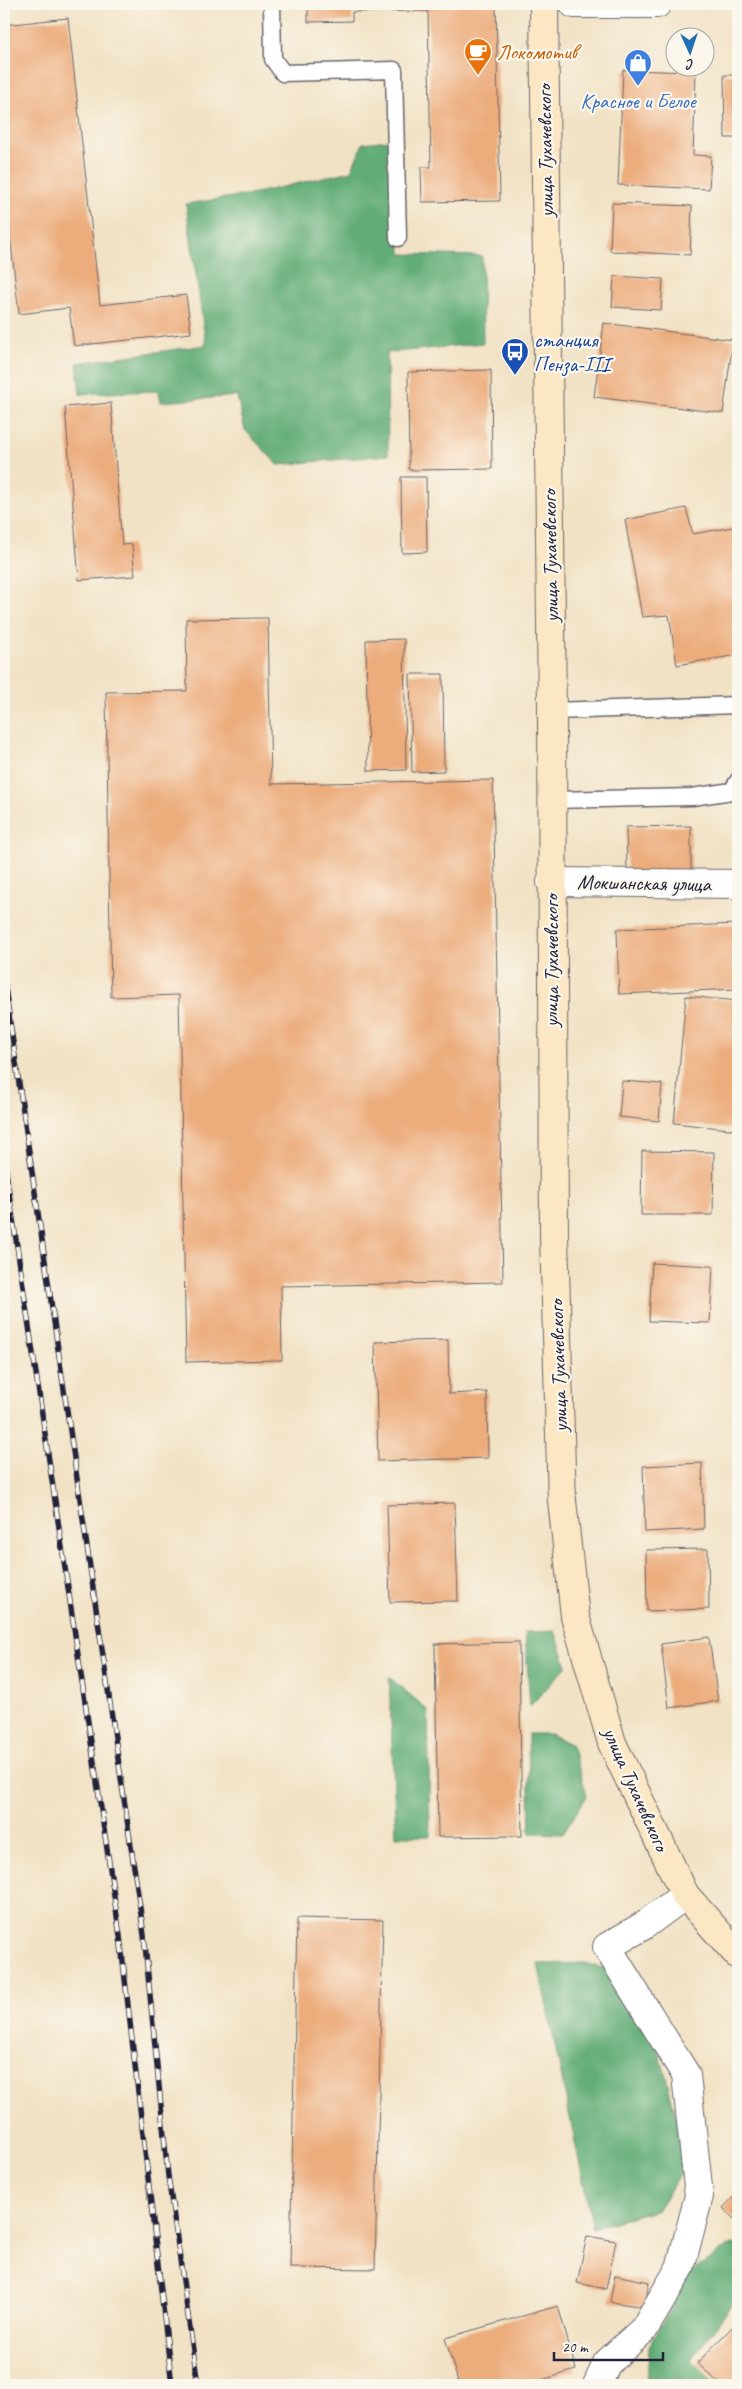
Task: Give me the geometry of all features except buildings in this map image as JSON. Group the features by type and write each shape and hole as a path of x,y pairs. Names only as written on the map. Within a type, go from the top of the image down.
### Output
{"main road":[{"name":"улица Тухачевского","path":"544,4 552,711 551,882 554,1236 562,1501 575,1616 612,1743 685,1895 738,1955"}],"street":[{"path":"574,4 657,4"},
{"name":"Мокшанская улица","path":"551,882 738,884"},
{"path":"597,2385 608,2363 644,2329 680,2268 699,2196 686,2075 607,1947 643,1926 685,1895"}],"lane":[{"path":"272,4 273,59 283,73 394,70 398,238"},
{"path":"552,711 738,704"},
{"path":"552,800 692,797 732,791 738,781"}],"green space":[{"path":"396,139 401,254 482,256 483,343 387,353 388,455 278,465 245,430 237,396 161,402 158,391 80,394 77,363 206,345 186,204 252,194 351,171 363,143"},
{"path":"555,1631 567,1666 530,1706 525,1632"},
{"path":"389,1677 428,1710 430,1836 396,1836"},
{"path":"528,1734 550,1734 572,1745 587,1796 563,1834 530,1833"},
{"path":"584,1963 640,1977 688,2162 658,2209 593,2228 538,1964"},
{"path":"732,2244 738,2245 738,2297 691,2360 717,2385 647,2385 649,2347 690,2273"}],"railway":[{"path":"4,981 144,1935 168,2176 198,2385"},
{"path":"4,1159 120,1936 172,2385"}],"place":[{"name":"Локомотив","path":"478,76"},
{"name":"Красное и Белое","path":"638,87"},
{"name":"станция Пенза-III","path":"515,376"}]}
